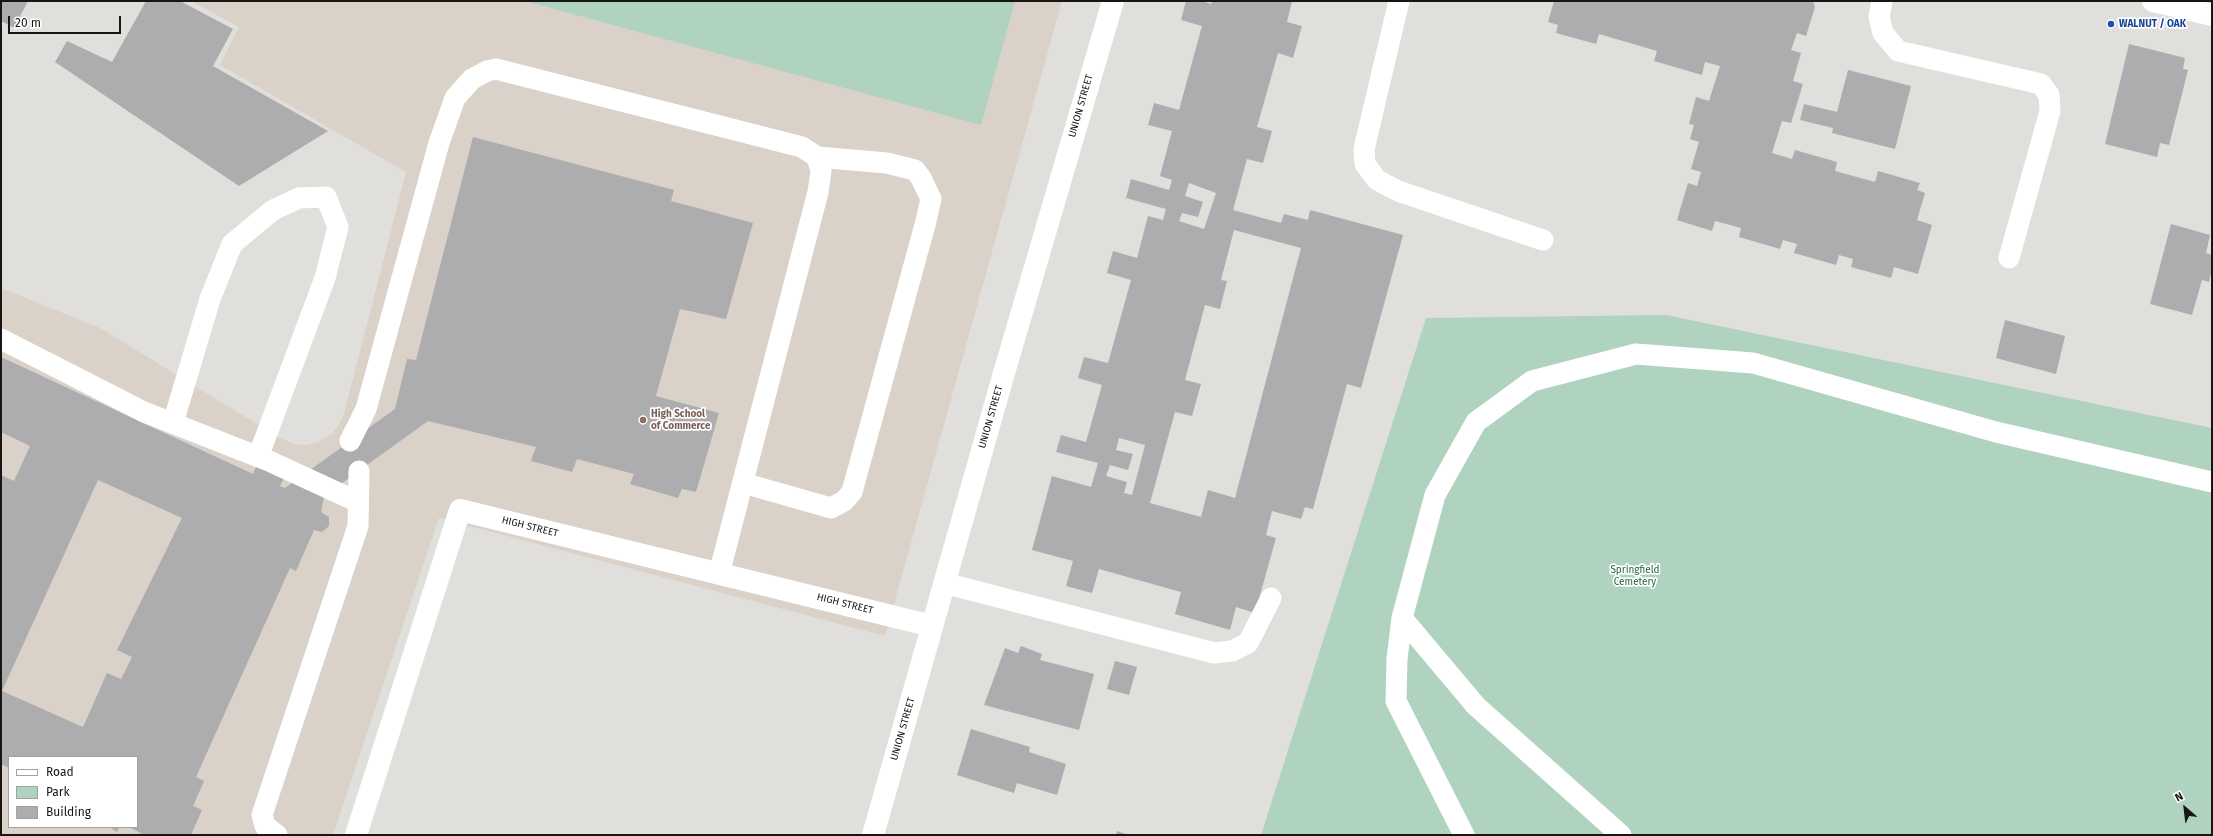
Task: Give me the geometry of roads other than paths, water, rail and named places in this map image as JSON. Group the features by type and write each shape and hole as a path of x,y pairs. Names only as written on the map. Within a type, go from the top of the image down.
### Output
{"street":[{"name":"UNION STREET","path":"873,835 944,583 1113,1"},
{"path":"2154,1 2212,15"},
{"name":"HIGH STREET","path":"356,835 460,510 932,626"}],"lane":[{"path":"1399,1 1364,150 1365,164 1377,180 1398,190 1543,240"},
{"path":"1882,1 1879,17 1883,33 1898,51 2041,84 2049,95 2050,111 2009,258"},
{"path":"350,441 366,409 439,143 455,98 472,79 487,71 496,69 802,147 817,158 887,163 914,170 921,178 931,199 852,492 844,501 831,508 743,483"},
{"path":"719,574 818,192 821,171 817,158"},
{"path":"173,423 210,299 232,244 273,210 299,198 326,197 338,227 325,278 258,457"},
{"path":"1,339 144,412 258,457 358,502"},
{"path":"1464,835 1396,701 1397,659 1402,618 1435,495 1476,422 1532,381 1636,354 1753,363 1996,432 2212,482"},
{"path":"277,835 265,826 262,815 358,526 359,471"},
{"path":"944,583 1214,653 1232,651 1248,643 1271,598"},
{"path":"1402,618 1476,706 1621,835"}],"place":[{"name":"WALNUT / OAK","path":"2111,24"},
{"name":"High School of Commerce","path":"643,420"}],"park label":[{"name":"Springfield Cemetery","path":"1635,576"}]}
